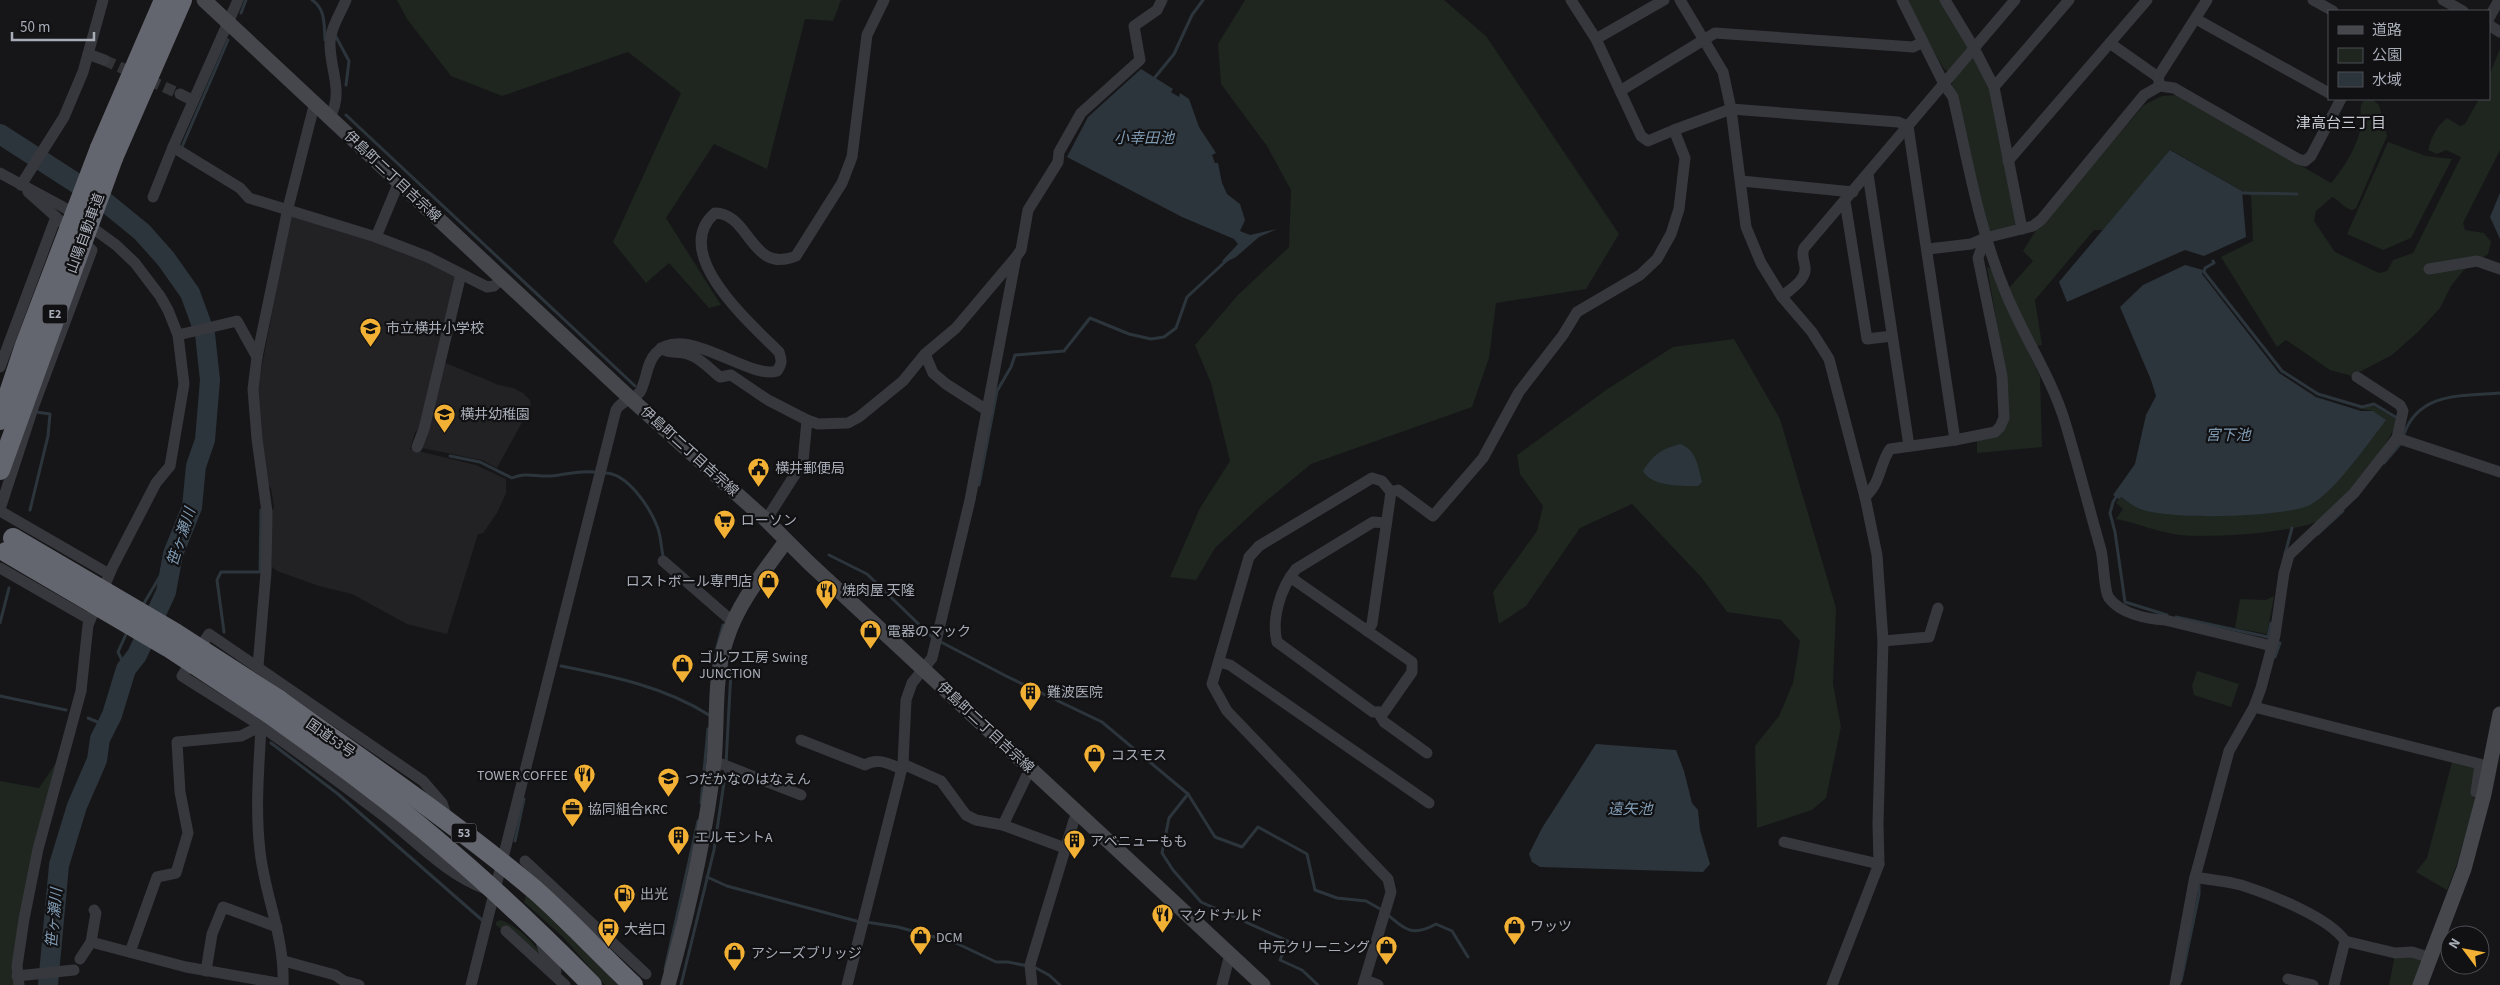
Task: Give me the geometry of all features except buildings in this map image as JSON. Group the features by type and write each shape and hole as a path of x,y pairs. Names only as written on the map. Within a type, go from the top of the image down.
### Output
{"highway":[{"name":"山陽自動車道","path":"0,420 25,345 106,153 175,1"},
{"name":"山陽自動車道","path":"0,470 106,153"},
{"name":"国道53号","path":"4,548 175,633 270,713 372,788 537,928 592,985"},
{"name":"国道53号","path":"270,713 385,776 449,822 536,892 591,944 640,979"}],"street":[{"path":"24,182 56,132 83,72 103,0"},
{"name":"伊島町二丁目吉宗線","path":"204,0 632,399 766,520 786,541 1263,985"},
{"path":"153,196 178,149 192,100 238,0"},
{"path":"330,117 337,101 337,87 330,44 331,32 346,0"},
{"path":"471,985 616,410 619,404 632,399 639,392 654,354 661,348 673,344 689,345 771,373 777,371 781,366 782,360 779,352 719,288 700,249 702,229 706,220 715,213 723,213 730,217 761,252 771,259 779,261 796,256 842,183 852,156 867,35 884,0"},
{"path":"661,348 668,353 685,352 720,377 731,375 768,400 818,424 848,423 859,417 902,381 925,354 956,328 1016,257 1021,250 1028,210 1058,162 1059,152 1081,113 1140,60 1134,26 1157,10 1162,0"},
{"path":"1571,0 1596,39 1641,136 1648,141 1731,109 1898,122 1908,126"},
{"path":"1596,39 1664,0"},
{"path":"1680,0 1722,72 1731,109 1746,227 1761,264 1782,296 1812,332 1829,359 1865,497 1877,555 1883,641 1878,824 1880,864 1832,985"},
{"path":"1902,0 1944,84 1953,97 1985,238 2005,292 2050,382 2065,421 2101,551 2108,597 2127,611 2150,619 2273,641"},
{"path":"1945,0 1974,48 1994,87 2022,229"},
{"path":"1782,296 1804,277 1806,269 1802,254 1804,248 2015,0"},
{"path":"1994,87 2069,0"},
{"path":"2008,162 2147,0"},
{"path":"1928,248 1971,244 1985,238 2022,229 2041,220 2144,95 2159,81 2207,0"},
{"path":"2313,0 2331,10"},
{"path":"2443,0 2461,10"},
{"path":"2490,16 2499,0"},
{"path":"2196,20 2328,92"},
{"path":"1620,91 1715,32 1913,47 1923,42"},
{"path":"2111,44 2159,81 2298,159 2305,161 2311,156 2340,100"},
{"path":"88,54 104,60"},
{"path":"180,94 192,100"},
{"path":"258,666 266,572 267,512 253,397 257,358 288,208 315,102"},
{"path":"1908,126 1928,248 1955,440"},
{"path":"1391,492 1398,490 1433,516 1483,458 1519,392 1563,335 1577,312 1640,275 1657,259 1671,234 1679,209 1685,158 1674,130"},
{"path":"178,149 240,188 249,198 288,208 376,236 428,257 487,287 494,286 503,278"},
{"path":"0,168 65,208 116,244 135,263 160,296 181,334 184,384 170,466 156,483 109,574 89,619 81,690 38,849 18,956 19,979 74,970"},
{"path":"0,173 24,182 56,217 92,250 34,405 0,510 109,574"},
{"path":"1868,174 1909,446"},
{"path":"1741,181 1849,196"},
{"path":"376,236 401,184"},
{"path":"1849,196 1867,339 1892,336"},
{"path":"0,367 56,217"},
{"path":"1865,497 1874,489 1885,456 1890,449 1955,440 1995,432 2000,427 2004,418 2002,376 1978,258 1985,238"},
{"path":"847,985 905,765 906,700 912,683 932,658 970,500 1016,257"},
{"path":"2429,269 2477,261 2500,269"},
{"path":"417,447 424,429 461,274"},
{"path":"181,334 237,321 257,358"},
{"path":"925,354 934,372 946,384 988,411"},
{"path":"2174,985 2229,751 2256,709 2273,641 2284,573 2289,555 2354,493 2400,439 2403,411 2400,405 2357,377"},
{"path":"766,520 803,462 807,420"},
{"path":"2400,439 2500,472"},
{"path":"1378,985 1364,982 1391,892 1388,879 1227,711 1212,684 1249,557 1259,546 1372,478 1382,482 1391,492"},
{"path":"1368,631 1372,624 1391,492"},
{"path":"1290,576 1412,662 1412,672 1384,712 1373,712 1276,642 1273,629 1285,586 1290,576 1296,569 1373,522 1386,523"},
{"path":"14,576 34,530"},
{"path":"668,985 696,874 708,812 722,765 719,672 726,639 733,622 760,576 786,541"},
{"path":"4,548 14,576 89,619"},
{"path":"663,561 733,622"},
{"path":"1883,641 1929,637 1938,608"},
{"path":"270,713 182,676 209,634 423,781 442,803 449,822"},
{"path":"1219,662 1230,665 1429,803"},
{"path":"2256,709 2480,764 2476,792 2484,794"},
{"path":"1378,712 1384,722 1427,753"},
{"path":"91,942 206,971 234,981 283,985 284,962 260,852 256,818 270,713"},
{"path":"130,952 157,877 176,873 188,833 180,792 177,742 241,736 270,713"},
{"path":"2420,985 2464,869 2484,794 2500,714"},
{"path":"801,740 844,755 865,765 872,760 905,765 941,781 966,814 976,820 1003,825 1066,848"},
{"path":"722,765 801,795"},
{"path":"1003,825 1030,769"},
{"path":"385,776 423,781"},
{"path":"1032,985 1030,967 1074,820 1079,814"},
{"path":"1784,842 1880,864"},
{"path":"524,861 589,921 640,979"},
{"path":"2198,877 2240,885 2296,907 2339,932 2345,941 2395,952 2412,952 2431,958"},
{"path":"536,892 572,904"},
{"path":"206,971 212,934 223,907 277,927"},
{"path":"80,960 91,942 96,913 94,910"},
{"path":"589,921 591,944"},
{"path":"537,928 545,954 565,985"},
{"path":"506,931 565,985"},
{"path":"2334,985 2345,941"},
{"path":"1222,985 1230,954"},
{"path":"284,962 335,975 344,981 359,985"},
{"path":"2288,979 2313,985"}],"shaded area":[{"path":"291,213 401,248 456,275 420,429 415,432 410,449 476,465 506,479 506,493 497,513 483,533 478,534 447,634 407,624 352,594 319,586 277,571 272,567 271,512 274,507 271,488 266,484 256,397"},
{"path":"443,362 499,385 513,388 523,393 530,400 531,406 497,468 482,460 422,448"}],"green space":[{"path":"397,0 841,0 833,21 805,19 767,169 714,144 666,218 721,305 709,308 669,263 646,283 613,242 681,93 628,52 502,96 451,76 407,19"},
{"path":"1245,0 1444,0 1486,36 1619,234 1586,289 1496,303 1489,358 1472,407 1311,464 1259,507 1215,548 1196,580 1170,577 1200,508 1230,461 1211,383 1195,345 1238,295 1289,247 1291,190 1267,146 1221,84 1218,44"},
{"path":"1905,0 1940,0 1967,43 1967,48 1948,71 1944,69"},
{"path":"2500,49 2500,150 2463,223 2465,230 2484,233 2491,242 2488,254 2463,271 2451,286 2440,308 2418,332 2392,355 2352,376 2330,370 2286,340 2277,347 2221,257 2253,241 2251,196 2171,150 2103,230 2094,230 2035,300 2042,345 2034,346 2009,288 2033,261 2023,251 2035,232 2144,105 2162,96 2179,95 2331,183 2346,162 2359,136 2363,101 2373,100 2379,105 2387,136 2356,208 2349,209 2332,197 2316,211 2314,221 2335,252 2379,273 2387,271 2393,260 2413,253 2461,157 2446,150 2437,154 2428,150 2433,136 2437,128 2447,118 2460,126 2465,124 2478,100 2490,100 2490,74"},
{"path":"1972,58 1978,58 1992,89 2018,221 2014,226 1991,232 1988,228 1951,88 1953,80"},
{"path":"2388,142 2426,156 2452,159 2411,238 2383,250 2347,234"},
{"path":"1987,267 1990,268 2040,377 2042,447 1977,453 1977,438 1999,434 2006,376"},
{"path":"1734,339 1780,419 1836,608 1833,684 1841,727 1826,798 1812,810 1757,828 1755,746 1779,716 1793,683 1800,641 1781,620 1727,612 1702,578 1632,504 1580,528 1526,606 1499,624 1493,592 1537,531 1543,506 1520,474 1517,455 1606,390 1673,347"},
{"path":"2374,406 2394,418 2397,423 2362,477 2338,505 2319,521 2289,529 2229,535 2193,536 2171,534 2116,519 2123,509 2116,503 2120,497 2140,509 2310,505 2321,497 2354,462 2373,411 2356,408"},
{"path":"2274,596 2267,634 2235,628 2240,599 2266,600"},
{"path":"2197,671 2239,684 2231,707 2194,695 2192,686"},
{"path":"60,757 43,810 13,961 16,985 0,985 0,781 39,788"},
{"path":"2452,762 2476,767 2472,797 2476,799 2456,867 2447,890 2416,872 2427,858"},
{"path":"526,896 529,896 620,985 605,985 563,937 524,902"},
{"path":"501,920 515,927 527,937 547,962 507,925 502,930 496,925 496,922"},
{"path":"2395,955 2423,958 2413,985 2389,985"}],"water":[{"name":"小幸田池","path":"1141,69 1173,89 1171,92 1179,97 1180,93 1189,99 1199,127 1216,153 1212,155 1215,163 1218,163 1222,183 1227,194 1240,204 1245,220 1240,231 1250,235 1277,229 1259,237 1236,257 1224,263 1222,261 1238,244 1234,239 1182,217 1067,157 1088,117"},
{"path":"2170,150 2242,191 2246,237 2204,256 2185,250 2067,302 2059,282"},
{"path":"2500,193 2500,239 2490,217"},
{"name":"宮下池","path":"2185,265 2203,270 2202,274 2279,373 2316,397 2361,411 2373,411 2386,420 2340,479 2330,490 2310,505 2276,513 2252,515 2175,515 2154,513 2140,509 2121,497 2119,499 2113,495 2135,464 2146,415 2156,396 2120,307 2143,285"},
{"path":"1680,444 1690,450 1696,460 1702,482 1698,486 1660,483 1647,476 1643,471 1654,457 1668,448"},
{"name":"遠矢池","path":"1596,744 1676,750 1684,771 1692,803 1698,810 1700,830 1710,864 1703,872 1540,867 1532,862 1529,854 1542,828"}],"waterway":[{"path":"241,13 246,0"},
{"path":"312,0 317,4 322,13 325,40"},
{"path":"1152,81 1174,54 1192,15 1203,0"},
{"path":"335,35 349,61 346,85"},
{"path":"181,149 228,40"},
{"path":"346,115 635,386"},
{"name":"笹ヶ瀬川","path":"0,134 104,201 142,232 166,259 190,293 205,334 210,380 205,440 196,466 192,507 173,554 166,592 137,655 126,669 112,715 100,739 97,760 77,806 59,865 48,985"},
{"path":"2240,193 2297,194"},
{"path":"979,485 997,391 1011,367 1015,355 1064,351 1090,318 1129,334 1151,339 1164,337 1176,328 1187,297 1227,260"},
{"path":"2213,261 2214,263 2205,268 2204,272 2282,371 2318,394 2362,407 2374,404 2397,418"},
{"path":"2403,437 2410,422 2418,412 2429,404 2455,396 2500,393"},
{"path":"30,510 48,436 50,414 36,412"},
{"path":"2384,463 2401,443"},
{"path":"450,456 480,462 512,478 521,475 551,476 577,472 594,472"},
{"path":"605,473 621,478 643,500 658,530 663,556"},
{"path":"2118,494 2113,502 2110,513 2115,532 2125,602 2167,615"},
{"path":"224,632 217,580 221,572 260,572 261,510"},
{"path":"2318,534 2343,511"},
{"path":"2285,554 2292,528"},
{"path":"143,605 173,554"},
{"path":"829,555 867,574 933,638"},
{"path":"0,623 9,588"},
{"path":"2176,617 2268,637"},
{"path":"2271,623 2268,637 2271,638"},
{"path":"716,651 723,625"},
{"path":"126,669 118,652 127,632"},
{"path":"939,641 1006,676 1102,722 1188,794 1215,837 1242,847 1258,827 1307,854 1315,890 1337,898 1366,901 1382,910"},
{"path":"2275,657 2280,643 2276,641"},
{"path":"561,666 638,684 674,697 709,715"},
{"path":"726,763 731,671"},
{"path":"0,696 66,710"},
{"path":"88,718 107,726"},
{"path":"701,803 708,729"},
{"path":"271,743 338,794 482,920"},
{"path":"681,985 714,850 726,769"},
{"path":"1188,794 1169,818 1162,853 1173,870 1201,902 1288,941 1280,960 1302,970 1318,985"},
{"path":"515,841 524,799"},
{"path":"665,969 698,821"},
{"path":"707,877 727,886 860,922"},
{"path":"2181,981 2199,894 2199,884"},
{"path":"1387,914 1404,928 1410,930 1421,930 1436,924 1452,931 1468,957"},
{"path":"866,922 898,927 956,943 996,962 1028,966"},
{"path":"1034,967 1049,975 1060,985"}],"tunnel":[{"path":"104,60 180,94"}],"place":[{"name":"市立横井小学校","path":"370,347"},
{"name":"横井幼稚園","path":"444,433"},
{"name":"横井郵便局","path":"759,487"},
{"name":"ローソン","path":"725,539"},
{"name":"ロストボール専門店","path":"768,600"},
{"name":"焼肉屋 天隆","path":"826,609"},
{"name":"電器のマック","path":"871,650"},
{"name":"ゴルフ工房 Swing JUNCTION","path":"683,684"},
{"name":"難波医院","path":"1031,711"},
{"name":"コスモス","path":"1095,774"},
{"name":"TOWER COFFEE","path":"584,794"},
{"name":"つだかなのはなえん","path":"669,798"},
{"name":"協同組合KRC","path":"572,828"},
{"name":"エルモントA","path":"679,856"},
{"name":"アベニューもも","path":"1074,860"},
{"name":"出光","path":"624,913"},
{"name":"マクドナルド","path":"1163,934"},
{"name":"ワッツ","path":"1514,945"},
{"name":"大岩口","path":"608,948"},
{"name":"DCM","path":"920,956"},
{"name":"中元クリーニング","path":"1386,966"},
{"name":"アシーズブリッジ","path":"735,972"}],"district":[{"name":"津高台三丁目","path":"2341,123"}]}
